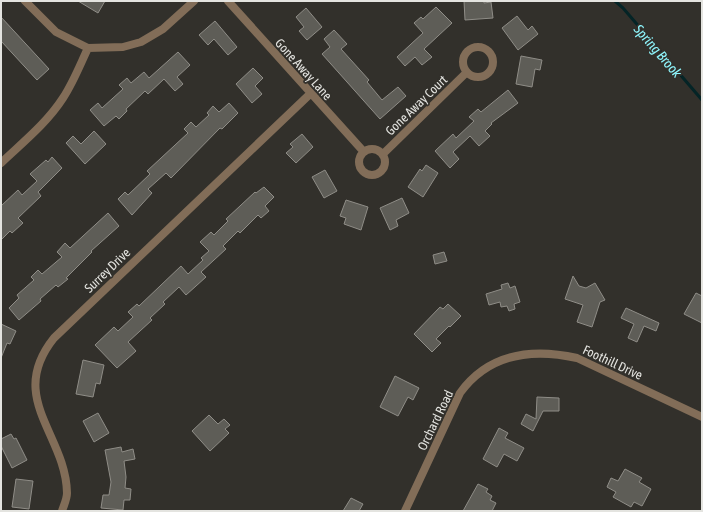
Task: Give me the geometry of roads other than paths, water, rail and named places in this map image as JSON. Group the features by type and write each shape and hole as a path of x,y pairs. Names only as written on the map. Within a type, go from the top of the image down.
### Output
{"street":[{"path":"25,1 56,32 88,48 123,46 141,42 163,29 194,1"},
{"name":"Gone Away Lane","path":"228,1 310,94 364,152"},
{"path":"1,164 52,113 70,86 88,48"},
{"name":"Gone Away Court","path":"383,154 467,72"},
{"name":"Surrey Drive","path":"62,511 67,494 64,470 57,450 41,416 35,383 45,351 54,338 310,94"},
{"name":"Gone Away Court","path":"374,149 383,154 385,164 384,169 380,173 375,176 370,176 361,170 359,166 360,156 364,152 374,149"},
{"name":"Foothill Drive","path":"508,357 544,353 559,354 577,358 702,417"},
{"name":"Orchard Road","path":"405,511 460,393 467,384 489,365 508,357"}],"waterway":[{"name":"Spring Brook","path":"615,1 623,8 702,100"}]}
